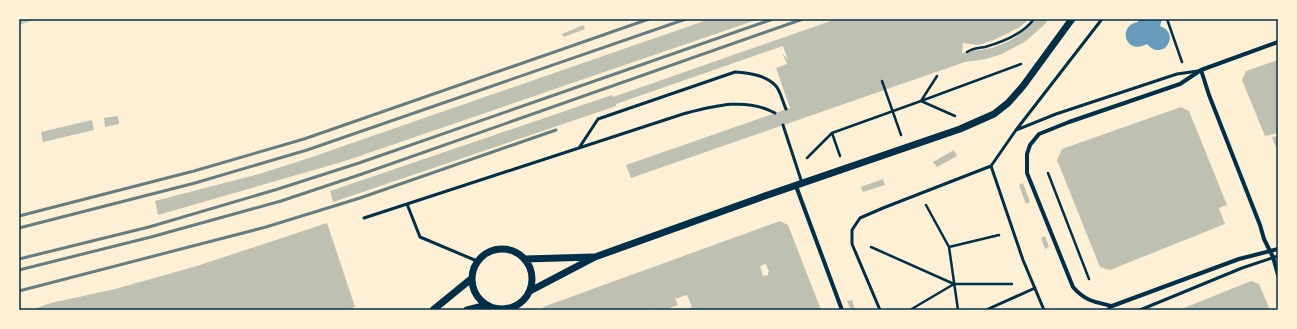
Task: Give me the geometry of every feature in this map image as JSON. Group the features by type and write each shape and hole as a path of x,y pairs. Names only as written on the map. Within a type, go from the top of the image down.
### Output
{"street":[{"path":"466,310 487,306 499,309 512,309 521,303 530,291 595,257 960,129 994,114 1008,103 1022,86 1072,19"},
{"path":"1278,42 1201,70 1180,84 1039,134 1030,145 1027,154 1027,173 1073,287 1079,295 1090,301 1112,306 1239,259 1278,249"},
{"path":"1201,70 1209,95 1269,251 1273,257 1278,275"},
{"path":"799,185 842,310"},
{"path":"487,306 476,296 471,280 472,270 477,261 490,251 502,248 513,251 525,259 532,274 530,291"},
{"path":"525,259 595,257"},
{"path":"433,310 471,280"}],"lane":[{"path":"880,310 852,244 852,230 860,218 991,166 1016,130 1102,19"},
{"path":"1016,130 1056,114 1177,74 1201,70"},
{"path":"579,148 598,119 735,72 758,75 777,86 786,109"},
{"path":"364,218 683,114 720,104 746,104 766,108 775,113"},
{"path":"783,125 799,185"},
{"path":"991,166 1023,260 1044,310"},
{"path":"407,204 420,237 477,261"},
{"path":"1140,310 1278,256"},
{"path":"986,310 1035,288"},
{"path":"1107,310 1112,306"}],"path":[{"path":"967,52 971,49 984,47 1010,39 1034,19"},
{"path":"1167,19 1184,65 1179,66"},
{"path":"807,158 832,133 1026,62"},
{"path":"921,101 938,76"},
{"path":"882,81 901,135"},
{"path":"921,101 955,116"},
{"path":"832,133 841,157"},
{"path":"1048,173 1089,279"},
{"path":"926,205 949,247 958,310"},
{"path":"949,247 999,235"},
{"path":"871,246 954,284 1012,284"},
{"path":"910,310 954,284"}],"water":[{"path":"1138,19 1162,19 1160,26 1167,30 1170,36 1168,45 1165,48 1158,50 1151,48 1147,44 1139,47 1133,46 1129,43 1126,39 1127,28 1131,24 1138,22"}],"building":[{"path":"19,19 36,19 19,25"},
{"path":"710,19 759,19 345,161 158,215 155,201 259,174 309,158"},
{"path":"836,19 1029,19 1020,27 994,40 978,45 963,43 962,53 992,48 1016,37 1037,19 1049,19 1026,41 1002,54 986,59 965,62 631,178 626,165 790,108 776,68 787,64 782,53 788,60 783,46 616,104 616,106 333,202 330,191 612,95 613,97"},
{"path":"583,25 585,29 564,37 562,34"},
{"path":"1278,60 1278,133 1265,136 1242,80 1246,71"},
{"path":"1181,107 1189,111 1227,205 1219,208 1225,224 1110,270 1100,267 1057,160 1062,149"},
{"path":"118,116 119,124 105,127 104,118"},
{"path":"92,120 94,130 43,142 41,132"},
{"path":"1278,136 1278,153 1272,137"},
{"path":"954,150 957,156 937,167 933,162"},
{"path":"883,179 885,185 863,192 861,187"},
{"path":"1023,183 1030,202 1026,204 1019,185"},
{"path":"780,221 788,225 821,310 684,310 692,307 687,295 675,299 678,305 664,310 653,310 652,308 647,310 542,310 543,307","holes":["766,264 769,272 768,275 763,276 760,266"]},
{"path":"327,223 355,307 346,310 31,310 51,303 115,289 197,266"},
{"path":"1045,236 1049,247 1045,249 1041,238"},
{"path":"1251,281 1259,284 1270,310 1179,310"},
{"path":"852,300 855,310 851,310 847,301"}],"railway":[{"path":"19,216 194,171 304,139 649,19"},
{"path":"19,228 195,183 307,150 686,19"},
{"path":"19,259 149,227 278,189 359,163 773,19"},
{"path":"19,270 151,237 281,201 803,19"},
{"path":"19,291 266,227 360,198 556,130"}]}
